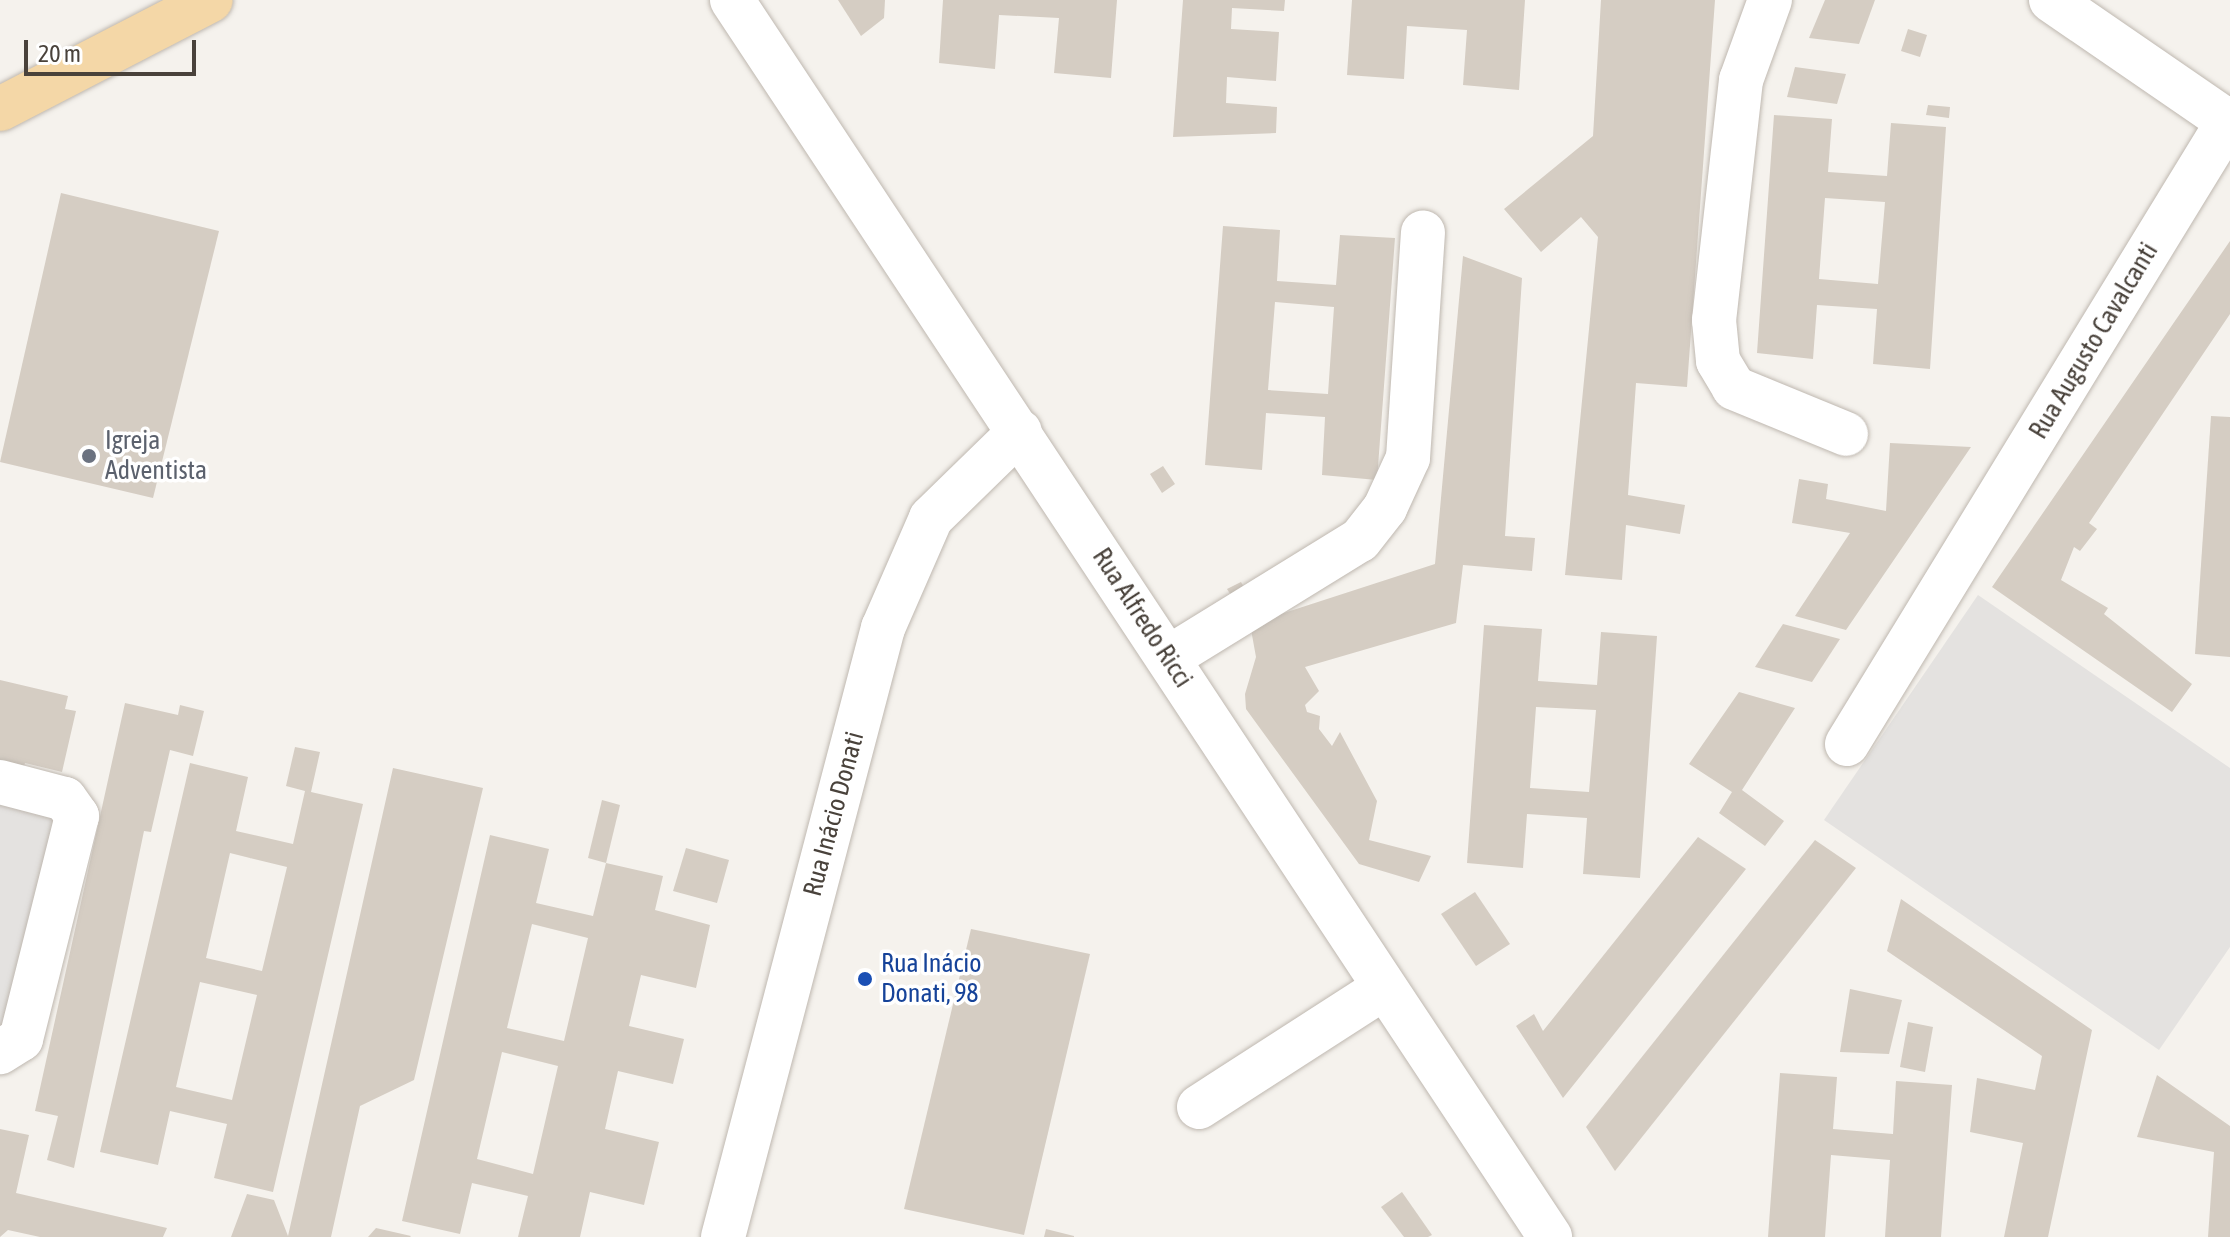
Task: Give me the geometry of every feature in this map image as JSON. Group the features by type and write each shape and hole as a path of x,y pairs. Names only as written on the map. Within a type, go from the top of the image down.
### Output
{"main road":[{"path":"1,112 211,0"}],"street":[{"name":"Rua Alfredo Ricci","path":"732,0 1020,431 1382,989 1550,1237"},
{"path":"1770,0 1741,80 1714,320 1718,361 1734,388 1846,434"},
{"path":"2051,0 2229,121"},
{"name":"Rua Augusto Cavalcanti","path":"1847,744 2229,121"},
{"path":"1168,658 1360,540 1385,508 1408,458 1423,232"},
{"name":"Rua Inácio Donati","path":"723,1237 883,628 931,518 1020,431"},
{"path":"0,782 65,799 77,816 21,1039 0,1052"},
{"path":"1199,1107 1382,989"}],"shaded area":[{"path":"1978,595 2230,768 2230,947 2159,1050 1824,820"},
{"path":"0,793 74,813 0,1042"}],"building":[{"path":"838,0 885,0 884,18 861,36"},
{"path":"943,0 1117,0 1111,78 1054,73 1059,18 999,15 995,69 939,63"},
{"path":"1183,0 1285,0 1284,11 1232,8 1231,29 1279,32 1276,81 1227,77 1226,103 1277,107 1276,133 1173,137"},
{"path":"1352,0 1525,0 1519,90 1463,85 1467,30 1407,26 1404,79 1347,75"},
{"path":"1601,0 1715,0 1687,387 1636,383 1628,495 1685,505 1680,534 1626,525 1622,580 1565,575 1598,237 1581,217 1541,252 1504,209 1593,136"},
{"path":"1825,0 1875,0 1859,44 1809,38"},
{"path":"1908,29 1927,35 1920,57 1901,51"},
{"path":"1795,67 1846,74 1837,104 1787,97"},
{"path":"1928,105 1950,107 1949,118 1926,115"},
{"path":"1774,115 1832,119 1828,172 1887,176 1891,123 1946,127 1930,369 1873,364 1877,309 1817,305 1813,359 1757,353","holes":["1825,198 1885,202 1878,284 1819,279"]},
{"path":"61,193 219,231 153,498 0,462"},
{"path":"1223,226 1280,230 1277,281 1336,285 1340,235 1395,238 1377,480 1322,475 1325,417 1266,413 1262,470 1205,465","holes":["1275,302 1334,307 1328,394 1268,390"]},
{"path":"2230,241 2230,314 2089,523 2097,529 2080,551 2074,547 2061,580 2108,608 2104,614 2192,684 2172,712 1992,587"},
{"path":"1463,256 1522,278 1505,536 1535,538 1532,571 1463,565 1456,623 1305,667 1319,691 1305,705 1307,712 1320,716 1319,729 1332,746 1340,732 1377,801 1369,840 1431,856 1419,882 1359,864 1246,709 1245,694 1256,657 1250,624 1435,564"},
{"path":"2211,416 2230,417 2230,657 2195,654"},
{"path":"1890,443 1971,447 1846,630 1795,616 1850,533 1792,523 1799,479 1828,484 1826,499 1886,511"},
{"path":"1163,466 1175,484 1162,493 1150,474"},
{"path":"1241,582 1249,596 1236,603 1227,589"},
{"path":"1783,624 1840,639 1812,682 1755,667"},
{"path":"1484,625 1542,629 1538,681 1597,685 1601,632 1657,636 1640,878 1583,874 1587,818 1527,814 1523,868 1467,863","holes":["1536,707 1596,710 1589,792 1530,788"]},
{"path":"0,680 68,696 65,709 76,711 62,772 25,763 22,775 0,770"},
{"path":"1739,692 1795,708 1742,790 1784,821 1765,846 1719,813 1732,792 1689,764"},
{"path":"125,703 178,715 180,705 204,711 193,756 170,750 151,832 144,831 74,1168 47,1160 58,1116 35,1111"},
{"path":"295,747 320,752 311,792 363,804 273,1192 214,1178 227,1124 170,1111 158,1165 100,1152 190,763 248,777 236,831 293,844 305,791 286,786","holes":["230,853 287,867 262,971 206,958","200,982 257,995 232,1100 176,1087"]},
{"path":"393,768 483,788 414,1080 360,1106 331,1237 231,1237 247,1194 274,1200 288,1236"},
{"path":"602,800 620,805 606,863 588,858"},
{"path":"490,835 549,849 536,903 593,916 606,863 663,876 655,910 710,925 696,988 641,975 629,1026 684,1039 673,1084 618,1071 605,1129 659,1142 644,1205 590,1192 580,1237 518,1237 528,1196 472,1183 460,1234 402,1221","holes":["532,924 588,938 564,1041 507,1028","502,1052 558,1066 533,1174 477,1159"]},
{"path":"1698,837 1746,869 1563,1098 1516,1026 1534,1014 1543,1031"},
{"path":"1815,840 1856,868 1615,1171 1586,1127"},
{"path":"686,848 729,860 717,903 673,891"},
{"path":"1475,892 1510,944 1476,966 1441,914"},
{"path":"1901,899 2092,1030 2048,1237 2004,1237 2023,1143 1970,1132 1977,1078 2035,1090 2042,1056 1887,951"},
{"path":"971,929 1090,954 1024,1235 904,1209"},
{"path":"1850,989 1902,1000 1889,1054 1840,1052"},
{"path":"1908,1022 1933,1027 1925,1072 1900,1067"},
{"path":"1780,1073 1837,1077 1833,1129 1893,1134 1896,1081 1952,1085 1941,1237 1885,1237 1890,1160 1831,1155 1825,1237 1768,1237"},
{"path":"2157,1075 2230,1126 2230,1237 2208,1237 2214,1152 2137,1137"},
{"path":"0,1129 29,1135 16,1193 167,1228 163,1237 40,1237 8,1230 0,1237"},
{"path":"1402,1192 1432,1235 1404,1237 1381,1207"},
{"path":"376,1228 411,1236 368,1237"},
{"path":"1046,1229 1074,1236 1074,1237 1044,1237"}],"place":[{"name":"Igreja Adventista","path":"89,456"},
{"name":"Rua Inácio Donati, 98","path":"865,979"}]}
